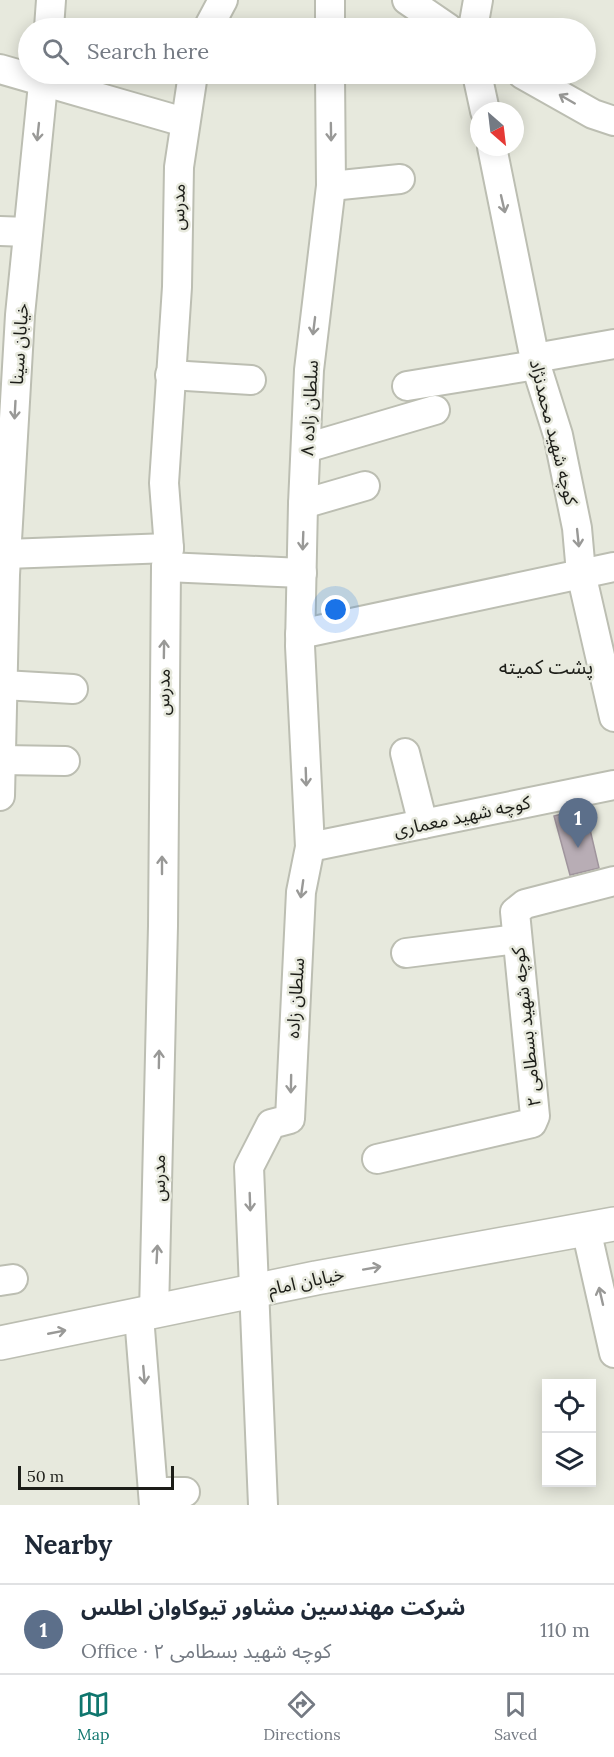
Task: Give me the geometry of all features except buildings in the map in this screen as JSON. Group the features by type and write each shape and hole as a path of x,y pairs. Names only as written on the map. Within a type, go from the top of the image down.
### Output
{"main road":[{"name":"خیابان امام","path":"0,1343 147,1315 255,1291 600,1227"}],"street":[{"path":"49,18 51,0"},
{"path":"213,18 223,0"},
{"path":"330,0 330,18"},
{"path":"407,0 433,18"},
{"path":"475,18 478,0"},
{"path":"0,69 18,73"},
{"name":"خیابان سینا","path":"0,796 6,554 4,509 10,327 28,232 43,84"},
{"path":"63,84 184,122"},
{"name":"مدرس","path":"154,1498 147,1315 163,926 167,557 164,483 177,287 179,167 191,84"},
{"name":"سلطان زاده ۸","path":"308,811 300,634 303,504 309,370 331,186 330,84"},
{"path":"479,84 483,102"},
{"path":"540,84 593,114 614,121"},
{"name":"کوچه شهید محمدنژاد","path":"494,156 536,362 558,435 577,528 581,573 614,717"},
{"path":"331,186 400,179"},
{"path":"0,231 28,232"},
{"path":"407,386 536,362 614,344"},
{"path":"170,375 251,380"},
{"path":"306,448 435,410"},
{"path":"303,504 365,486"},
{"path":"6,554 167,557 302,573"},
{"path":"300,634 614,567"},
{"path":"2,672 73,689"},
{"path":"1,753 65,761"},
{"path":"405,753 423,824"},
{"name":"کوچه شهید معماری","path":"310,847 614,785"},
{"name":"سلطان زاده","path":"255,1291 249,1167 271,1124 290,1119 301,892 310,847 308,811"},
{"name":"کوچه شهید بسطامی ۲","path":"377,1159 532,1123 535,1116 515,912 518,907 614,881"},
{"path":"405,953 517,939"},
{"path":"600,1227 614,1353"},
{"path":"255,1291 263,1505"},
{"path":"154,1498 184,1492"}],"place":[{"name":"شرکت مهندسین مشاور تیوکاوان اطلس","path":"578,848"}],"district":[{"name":"پشت کمیته","path":"546,666"}]}
